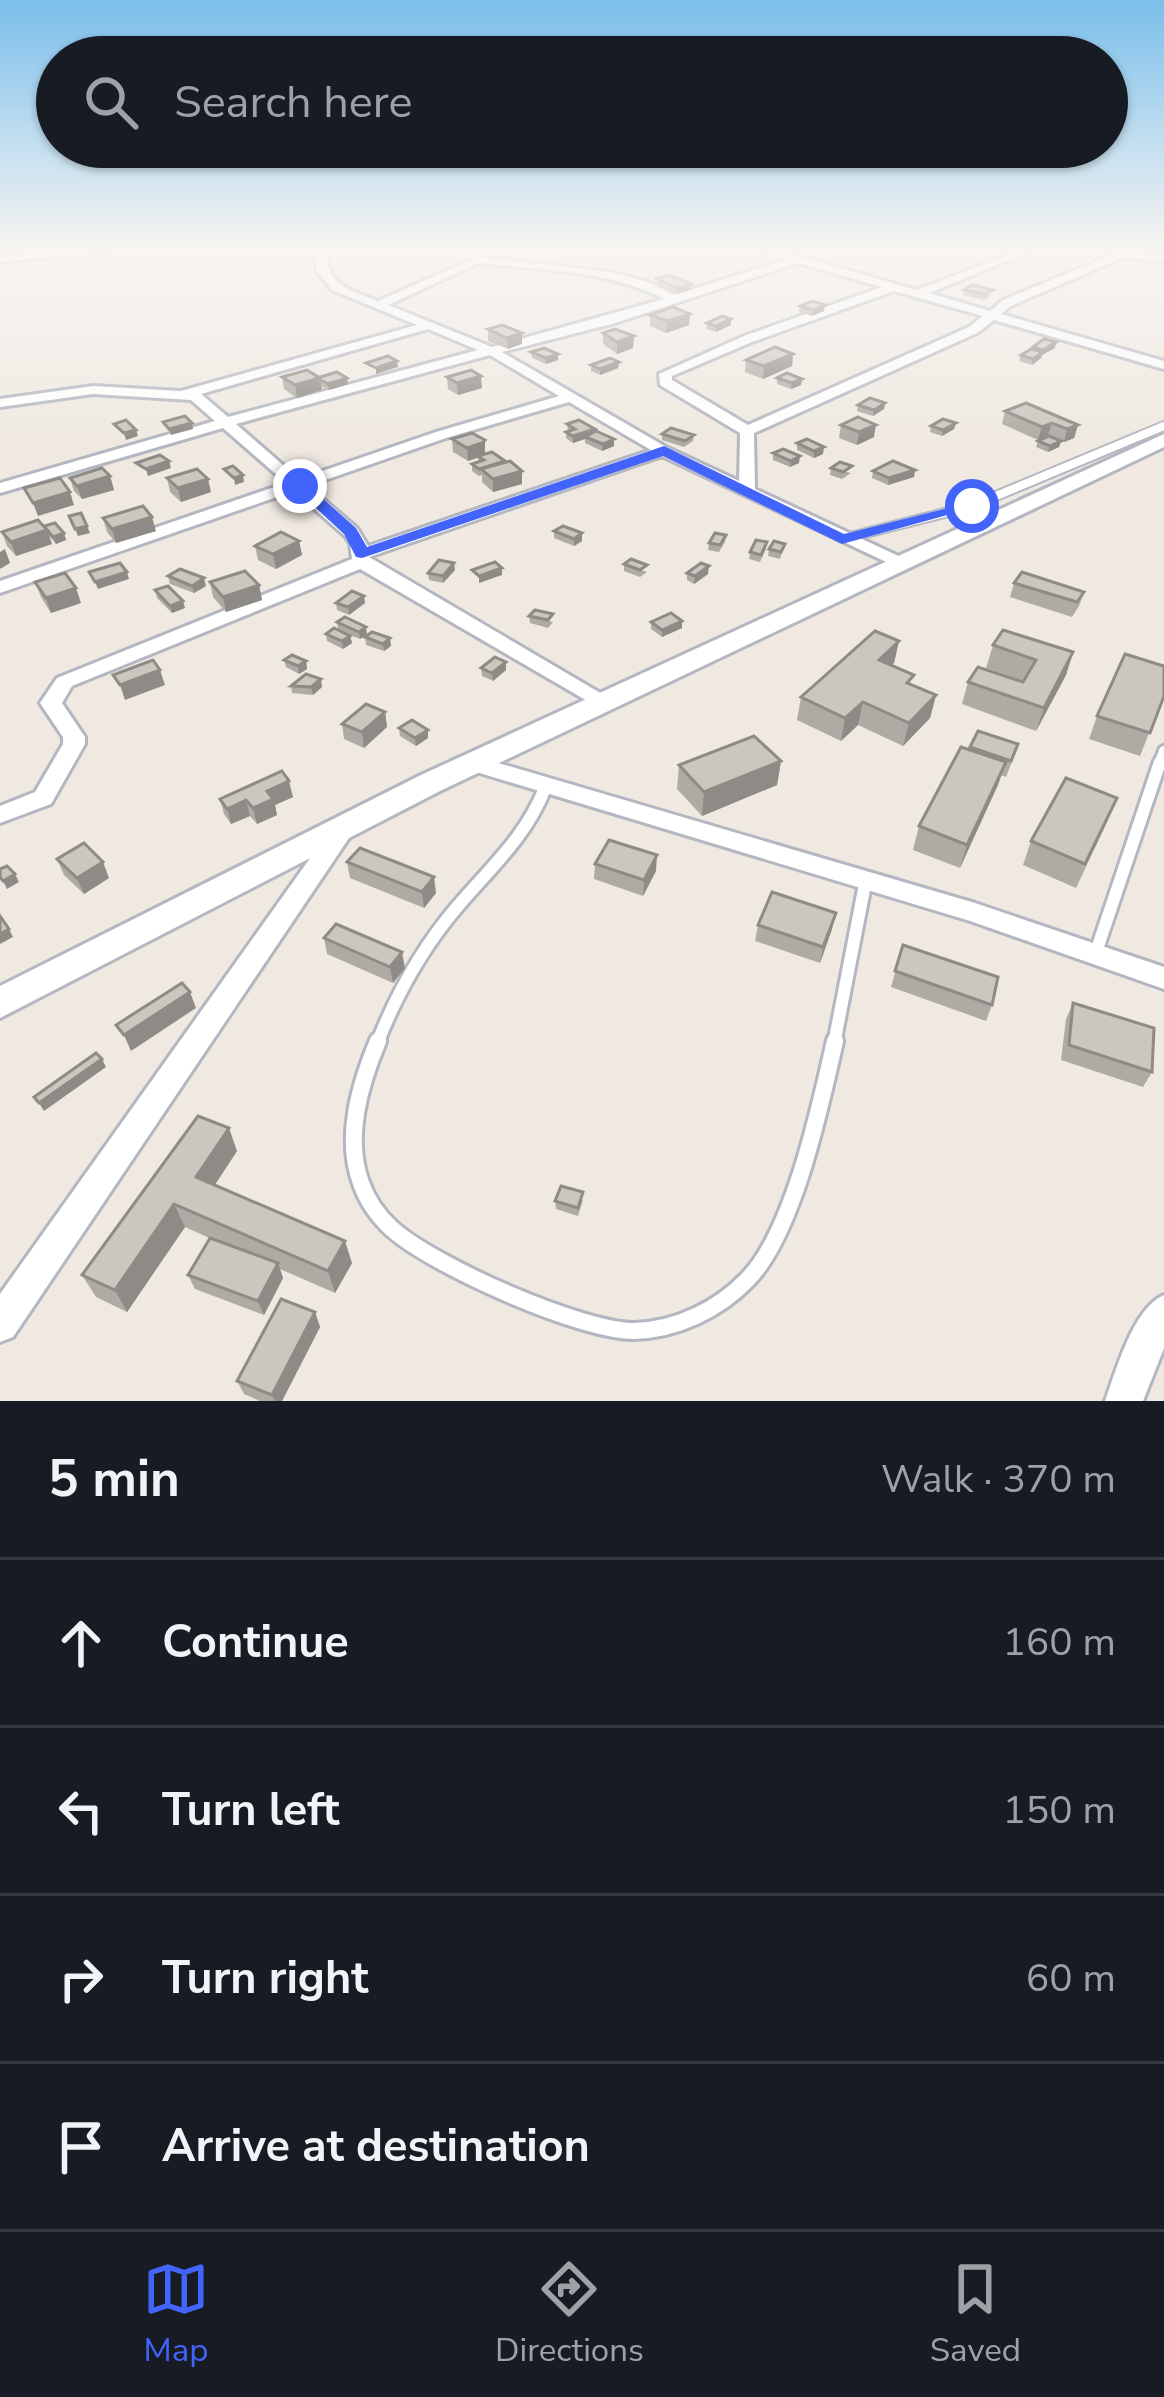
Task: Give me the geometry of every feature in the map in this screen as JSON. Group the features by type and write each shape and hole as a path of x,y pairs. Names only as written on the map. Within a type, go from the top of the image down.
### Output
{"main road":[{"path":"0,1003 189,900 344,829 471,763 1164,440"}],"street":[{"path":"400,313 492,351 664,451 902,564"},
{"path":"0,488 624,313"},
{"path":"747,492 747,431 665,382 666,374 819,313"},
{"path":"987,313 1164,365"},
{"path":"747,431 973,331 992,315"},
{"path":"0,403 93,390 186,394 430,325"},
{"path":"186,394 204,401 351,532 361,558 603,701"},
{"path":"0,587 441,435 574,396"},
{"path":"0,815 43,798 74,744 51,703 64,682 361,558 664,451"},
{"path":"471,763 866,879 1164,978"},
{"path":"0,1324 344,829"},
{"path":"0,1309 0,1324"},
{"path":"1124,1401 1139,1355 1164,1312"}],"lane":[{"path":"842,539 972,506 1164,426"},
{"path":"1096,952 1164,751"},
{"path":"545,788 525,832 434,935 407,982 362,1088 356,1112 356,1155 377,1215 395,1237 475,1277 612,1329 645,1330 718,1306 762,1262 777,1234 822,1101 842,1024 866,879"}],"building":[{"path":"655,313 690,314 667,321 650,315"},
{"path":"722,316 731,319 716,326 707,323"},
{"path":"502,325 522,333 507,338 488,329"},
{"path":"615,329 634,336 617,342 603,333"},
{"path":"1044,339 1056,342 1043,350 1033,347"},
{"path":"775,347 793,354 764,366 746,360"},
{"path":"544,348 558,354 546,358 531,352"},
{"path":"1031,349 1043,352 1033,359 1021,355"},
{"path":"388,356 397,361 376,368 366,363"},
{"path":"610,358 619,362 600,369 591,365"},
{"path":"307,370 320,378 295,385 282,377"},
{"path":"471,370 481,376 457,383 447,377"},
{"path":"337,372 347,378 328,384 317,378"},
{"path":"787,373 802,379 792,383 777,378"},
{"path":"870,398 885,403 874,410 858,405"},
{"path":"1026,403 1078,425 1042,427 1005,411"},
{"path":"185,416 192,423 169,429 163,422"},
{"path":"858,417 876,425 859,432 841,425"},
{"path":"943,419 956,423 943,430 931,426"},
{"path":"126,420 136,430 124,433 114,424"},
{"path":"579,420 595,429 573,436 566,432 575,429 567,424"},
{"path":"671,428 694,435 685,441 662,434"},
{"path":"596,431 614,439 603,444 585,437"},
{"path":"472,433 485,440 467,448 452,439"},
{"path":"1049,436 1061,441 1050,446 1038,441"},
{"path":"807,439 824,447 814,451 797,443"},
{"path":"783,449 800,456 791,461 773,453"},
{"path":"492,452 505,461 479,469 472,464 484,460 478,456"},
{"path":"160,455 169,461 146,469 136,463"},
{"path":"510,461 522,471 493,479 481,469"},
{"path":"893,461 915,470 889,478 873,471"},
{"path":"840,462 852,466 843,472 831,468"},
{"path":"233,466 243,475 234,478 224,469"},
{"path":"102,468 110,476 77,486 70,478"},
{"path":"197,469 208,479 178,488 167,478"},
{"path":"60,478 70,492 33,503 24,488"},
{"path":"143,506 152,517 112,529 103,518"},
{"path":"81,513 87,526 75,529 69,516"},
{"path":"38,520 47,530 11,542 2,532"},
{"path":"55,523 64,533 53,537 44,526"},
{"path":"563,526 582,533 574,539 554,531"},
{"path":"281,532 299,541 273,554 255,546"},
{"path":"715,533 726,535 720,545 709,543"},
{"path":"756,540 767,542 761,555 750,552"},
{"path":"774,541 785,544 781,552 769,549"},
{"path":"631,559 647,565 640,570 624,564"},
{"path":"439,560 454,563 443,576 428,573"},
{"path":"495,562 502,568 479,576 472,570"},
{"path":"120,563 127,572 95,582 89,572"},
{"path":"701,563 709,566 695,576 687,573"},
{"path":"180,569 204,578 192,586 168,576"},
{"path":"245,571 259,585 223,597 210,582"},
{"path":"1022,572 1084,592 1077,602 1014,583"},
{"path":"65,573 76,588 46,598 35,582"},
{"path":"168,586 183,601 170,606 155,590"},
{"path":"352,591 364,596 348,607 336,603"},
{"path":"535,610 553,614 548,620 529,616"},
{"path":"671,613 682,621 662,630 651,622"},
{"path":"345,617 366,627 359,632 337,622"},
{"path":"334,628 350,636 342,641 326,634"},
{"path":"1003,630 1073,652 1044,708 968,682 978,667 1023,682 1036,660 993,645"},
{"path":"875,631 899,641 879,660 914,675 907,683 936,695 909,723 863,702 845,718 801,697"},
{"path":"372,632 390,638 383,644 365,637"},
{"path":"1125,654 1164,666 1164,696 1150,733 1097,716"},
{"path":"292,655 306,661 298,666 284,660"},
{"path":"495,657 506,662 492,673 481,668"},
{"path":"153,660 160,670 120,685 113,675"},
{"path":"306,674 321,679 311,687 291,686"},
{"path":"366,704 385,712 362,732 342,724"},
{"path":"412,720 428,730 415,738 399,728"},
{"path":"978,731 1018,744 1011,761 970,747"},
{"path":"754,736 781,761 704,792 679,765"},
{"path":"961,747 1006,762 967,845 919,826"},
{"path":"282,771 289,781 267,791 273,799 253,808 246,800 227,809 220,799"},
{"path":"1066,778 1117,798 1085,864 1031,841"},
{"path":"609,840 657,855 644,880 595,864"},
{"path":"84,843 103,862 77,878 57,859"},
{"path":"360,848 434,877 422,892 347,862"},
{"path":"7,866 15,874 3,881 0,869"},
{"path":"772,892 836,913 823,947 758,925"},
{"path":"336,924 402,952 390,967 324,938"},
{"path":"903,945 998,977 992,1005 895,971"},
{"path":"182,983 190,992 124,1035 116,1025"},
{"path":"1073,1003 1154,1028 1152,1072 1069,1045"},
{"path":"96,1053 102,1059 39,1103 34,1097"},
{"path":"198,1116 229,1128 196,1177 345,1241 328,1271 174,1204 115,1290 82,1275"},
{"path":"561,1186 583,1192 578,1208 555,1201"},
{"path":"210,1238 278,1263 258,1301 188,1275"},
{"path":"281,1299 315,1312 272,1395 237,1381"}],"route":[{"path":"300,486 351,532 362,554 664,451 842,539 972,506"}]}
